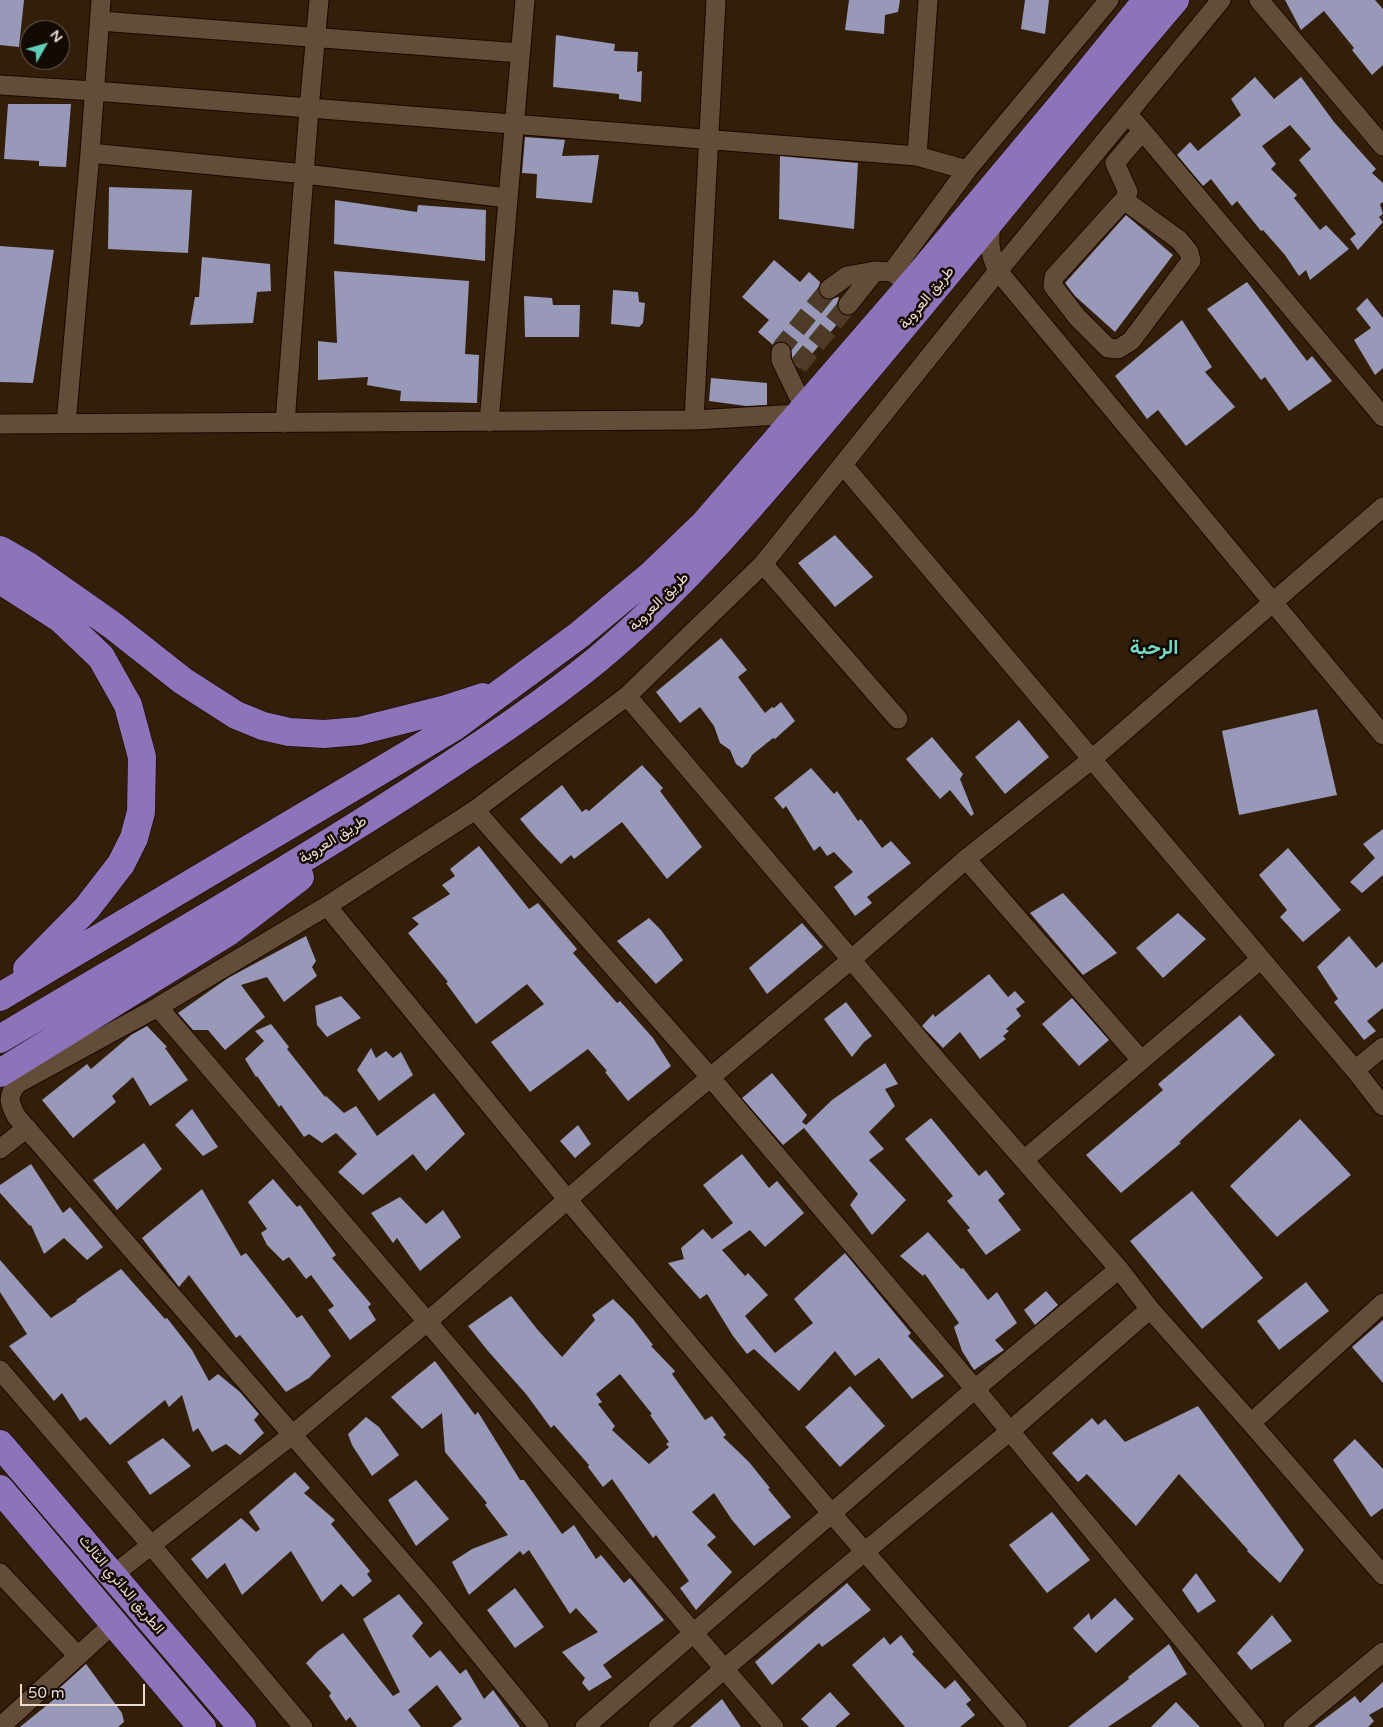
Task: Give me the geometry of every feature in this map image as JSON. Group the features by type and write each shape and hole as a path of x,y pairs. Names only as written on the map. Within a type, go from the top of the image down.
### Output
{"highway":[{"name":"طريق العروبة","path":"0,996 353,786 426,745 579,635 651,575 705,523 801,411 892,276 1069,96 1148,0"},
{"name":"طريق العروبة","path":"0,1039 349,832 524,715 597,659 702,562 750,508 1175,0"},
{"path":"0,550 28,566 112,625 183,680 236,715 262,726 289,732 324,734 359,731 446,709 503,691"},
{"path":"0,580 61,619 101,657 128,705 142,756 141,812 134,838 121,864 87,908 0,996"},
{"path":"0,1073 228,932 293,883 349,832"},
{"name":"الطريق الدائري الثالث","path":"0,1444 242,1727"},
{"name":"الطريق الدائري الثالث","path":"0,1489 202,1727"}],"street":[{"path":"66,424 90,153 101,0"},
{"path":"285,423 319,0"},
{"path":"489,422 525,0"},
{"path":"694,420 716,0"},
{"path":"917,156 928,0"},
{"path":"848,305 892,276 967,170 1109,0"},
{"path":"539,1727 433,1597 16,1116 9,1103 10,1093 17,1084 158,1007 327,906 475,810 627,696 763,564 1127,112 1221,0"},
{"path":"1259,0 1383,146"},
{"path":"100,21 213,28 316,38 520,53"},
{"path":"0,85 708,138 917,156 967,170"},
{"path":"1127,112 1383,416"},
{"path":"1124,200 1179,240 1189,252 1191,261 1131,341 1118,349 1108,348 1077,318 1053,286 1054,277 1124,200 1128,192 1115,163 1142,131"},
{"path":"90,153 305,174 508,198"},
{"path":"992,220 989,237 990,250 998,271 1383,735"},
{"path":"829,289 847,276 892,276"},
{"path":"0,424 694,420 801,411 793,372 781,360 781,352"},
{"path":"843,465 1091,760 1356,1070 1383,1106"},
{"path":"113,1575 292,1435 966,860 1091,760 1383,507"},
{"path":"763,564 898,719"},
{"path":"627,696 1119,1269 1150,1309 1383,1574"},
{"path":"475,810 710,1078 1010,1430 1255,1727"},
{"path":"966,860 1141,1060"},
{"path":"327,906 568,1199 832,1514 1017,1727"},
{"path":"1024,1160 1261,959"},
{"path":"158,1007 774,1727"},
{"path":"1356,1070 1383,1047"},
{"path":"0,1149 27,1128"},
{"path":"585,1727 975,1389 1119,1269"},
{"path":"1251,1423 1383,1303"},
{"path":"658,1727 725,1668 1010,1430 1150,1309"},
{"path":"0,1370 303,1727"},
{"path":"0,1573 78,1656"},
{"path":"0,1727 114,1623"},
{"path":"1293,1727 1383,1652"}],"building":[{"path":"0,0 24,0 22,20 20,20 19,47 0,45"},
{"path":"849,0 900,0 898,12 885,15 884,34 845,30"},
{"path":"1025,0 1049,0 1045,34 1021,29"},
{"path":"1285,0 1375,0 1383,9 1383,65 1372,75 1352,50 1354,48 1324,11 1301,30"},
{"path":"556,35 615,44 614,51 638,52 637,72 642,71 641,102 619,99 619,94 553,87"},
{"path":"1255,77 1274,99 1301,77 1334,122 1376,169 1372,173 1383,183 1383,202 1380,204 1383,214 1379,217 1383,222 1358,250 1350,239 1356,234 1299,160 1311,149 1290,125 1262,146 1276,164 1271,169 1297,195 1294,198 1320,230 1326,225 1349,249 1310,280 1306,270 1299,276 1285,255 1263,230 1261,231 1237,201 1232,206 1211,179 1203,186 1177,155 1190,142 1198,151 1241,115 1231,99"},
{"path":"8,104 71,104 66,167 39,166 39,161 4,159"},
{"path":"525,137 565,140 562,156 599,155 592,203 536,198 537,174 522,173"},
{"path":"780,156 858,163 854,229 779,219"},
{"path":"109,187 192,190 188,253 108,249"},
{"path":"335,200 417,212 418,205 486,210 485,261 334,244"},
{"path":"1126,215 1173,255 1115,332 1075,296 1065,283"},
{"path":"0,246 54,250 33,383 0,382"},
{"path":"202,257 270,264 271,291 257,292 253,323 190,325 195,297 199,297"},
{"path":"774,260 800,282 809,272 820,282 818,290 820,296 830,300 838,297 837,309 845,315 800,368 795,364 791,347 787,343 781,341 773,345 758,332 769,320 742,297"},
{"path":"334,271 469,281 465,354 479,355 477,403 400,401 401,391 367,385 368,377 318,380 318,341 337,343"},
{"path":"1247,282 1307,361 1312,356 1332,381 1289,411 1265,377 1261,380 1207,309"},
{"path":"613,290 638,292 639,302 645,303 643,323 639,327 611,324"},
{"path":"524,296 552,298 553,305 580,305 579,337 525,337"},
{"path":"1367,298 1383,318 1383,368 1375,375 1354,340 1371,328 1356,309"},
{"path":"1182,320 1212,367 1205,372 1235,407 1186,446 1158,410 1147,419 1115,376"},
{"path":"711,378 767,383 767,405 746,406 709,401"},
{"path":"835,535 873,577 835,607 798,563"},
{"path":"721,638 747,670 738,677 765,713 781,702 795,721 775,739 773,738 752,755 748,763 742,768 736,764 730,750 720,743 714,726 700,707 680,723 656,692"},
{"path":"1317,709 1337,795 1239,815 1222,731"},
{"path":"1019,720 1049,757 1005,794 975,757"},
{"path":"932,737 963,774 960,779 974,814 971,816 950,790 940,799 906,759"},
{"path":"642,765 663,788 660,791 702,847 667,879 622,822 574,859 571,855 561,864 520,819 562,785 582,812 586,809 589,811"},
{"path":"811,768 834,794 837,791 858,821 861,819 882,848 891,841 911,863 867,897 872,903 855,916 834,887 853,872 834,852 827,856 820,846 814,851 786,806 783,809 774,798"},
{"path":"1383,829 1383,875 1362,893 1350,882 1375,858 1363,844"},
{"path":"479,846 529,909 538,903 577,949 573,953 617,1003 620,1001 653,1038 671,1066 628,1101 605,1072 607,1071 588,1049 530,1092 491,1042 544,1004 527,984 476,1024 446,983 448,982 408,933 419,924 412,918 450,894 442,885 455,876 450,869"},
{"path":"1288,848 1341,910 1303,942 1280,917 1287,910 1259,875"},
{"path":"1063,893 1117,953 1083,975 1030,913"},
{"path":"1178,913 1206,939 1163,978 1136,948"},
{"path":"649,918 661,930 683,960 656,984 617,941"},
{"path":"802,923 823,947 767,994 749,968"},
{"path":"306,936 316,961 312,967 317,976 284,1002 267,977 241,985 265,1017 225,1050 208,1030 193,1030 178,1013 228,978"},
{"path":"1349,936 1376,968 1383,962 1383,1008 1367,1021 1376,1031 1364,1040 1334,1002 1338,999 1317,967"},
{"path":"989,974 1008,997 1015,991 1025,1002 1016,1009 1021,1016 1006,1029 1009,1031 1003,1036 1006,1039 980,1059 960,1032 943,1048 922,1026 933,1014 935,1017"},
{"path":"341,996 361,1018 327,1037 317,1025 315,1006"},
{"path":"1072,998 1109,1040 1079,1066 1042,1024"},
{"path":"846,1002 872,1036 864,1042 852,1057 824,1019"},
{"path":"1240,1015 1275,1055 1179,1142 1181,1143 1121,1193 1086,1155 1163,1090 1158,1084"},
{"path":"271,1024 289,1047 287,1049 325,1097 344,1113 356,1106 377,1136 434,1093 465,1134 426,1171 413,1154 363,1195 338,1172 357,1154 336,1133 322,1143 309,1134 304,1137 281,1105 279,1107 256,1077 245,1059 264,1041 255,1031"},
{"path":"147,1026 167,1047 165,1048 188,1080 150,1106 133,1077 112,1096 116,1102 73,1138 42,1100 87,1064 91,1069 131,1035"},
{"path":"371,1048 376,1058 386,1051 393,1058 401,1052 413,1075 379,1101 357,1070"},
{"path":"885,1063 898,1084 885,1089 895,1106 869,1132 884,1149 869,1160 906,1200 872,1235 850,1205 858,1194 804,1128 783,1145 742,1098 772,1073 807,1115 802,1122 806,1125 832,1100"},
{"path":"192,1109 218,1147 203,1156 175,1125"},
{"path":"931,1118 979,1176 986,1170 1005,1194 998,1200 1021,1230 986,1255 967,1230 970,1228 947,1201 953,1196 905,1139"},
{"path":"1300,1119 1351,1175 1277,1237 1230,1186"},
{"path":"578,1125 591,1144 575,1158 560,1141"},
{"path":"144,1143 162,1169 117,1210 93,1180"},
{"path":"742,1154 769,1188 777,1181 804,1213 765,1247 750,1230 722,1250 745,1276 748,1273 768,1295 745,1316 775,1353 813,1323 794,1299 845,1253 911,1333 908,1336 944,1376 912,1399 879,1358 855,1376 835,1351 799,1391 754,1349 747,1354 733,1336 707,1294 700,1299 668,1263 684,1259 681,1248 703,1229 712,1239 733,1223 703,1185"},
{"path":"31,1164 63,1213 70,1207 103,1247 87,1260 64,1238 44,1254 31,1225 0,1193 0,1185"},
{"path":"273,1179 297,1207 300,1205 336,1255 332,1258 371,1304 368,1307 376,1320 350,1340 328,1310 334,1306 311,1275 306,1279 289,1257 283,1261 267,1245 261,1233 267,1229 248,1202"},
{"path":"202,1189 241,1256 246,1253 297,1318 302,1315 331,1356 309,1378 286,1392 240,1335 236,1338 189,1275 179,1287 142,1238"},
{"path":"1192,1191 1263,1278 1202,1329 1130,1241"},
{"path":"400,1197 426,1224 443,1210 461,1237 420,1271 397,1238 393,1243 371,1213"},
{"path":"928,1232 961,1269 963,1268 988,1300 997,1292 1017,1323 995,1340 1004,1350 974,1370 962,1351 954,1327 959,1323 925,1274 923,1276 900,1256"},
{"path":"0,1260 51,1318 121,1269 165,1319 167,1318 192,1350 209,1381 218,1374 240,1392 259,1414 254,1420 264,1433 240,1455 226,1444 212,1452 198,1428 193,1432 182,1395 169,1407 165,1400 110,1445 86,1417 80,1421 62,1393 54,1401 9,1346 27,1334 0,1292"},
{"path":"1306,1282 1329,1311 1279,1350 1257,1321"},
{"path":"1046,1291 1058,1305 1035,1325 1024,1310"},
{"path":"511,1296 562,1357 595,1320 592,1315 613,1299 633,1319 653,1345 651,1346 675,1371 672,1374 705,1420 712,1416 726,1435 723,1437 749,1462 791,1517 754,1546 732,1520 714,1493 692,1512 716,1537 707,1545 732,1572 696,1610 680,1588 689,1581 656,1535 653,1538 612,1479 603,1487 588,1467 589,1465 554,1425 551,1428 526,1394 468,1326","holes":["620,1374 652,1414 650,1415 669,1442 666,1444 669,1447 649,1464 612,1430 615,1426 598,1404 602,1402 596,1394"]},
{"path":"1383,1320 1383,1383 1352,1347"},
{"path":"435,1361 475,1415 478,1412 520,1480 524,1480 562,1534 574,1525 596,1559 601,1555 624,1583 630,1578 664,1620 603,1665 612,1677 589,1691 582,1683 585,1678 562,1652 598,1632 576,1608 570,1614 529,1550 523,1555 520,1551 469,1595 452,1562 472,1549 508,1535 485,1505 487,1503 445,1452 442,1413 422,1429 391,1397"},
{"path":"850,1386 885,1426 840,1467 805,1427"},
{"path":"1198,1406 1304,1550 1280,1583 1247,1551 1179,1474 1136,1526 1087,1474 1078,1482 1052,1453 1092,1418 1098,1425 1105,1419 1125,1442"},
{"path":"366,1417 379,1427 399,1455 372,1476 352,1445 348,1434"},
{"path":"163,1438 191,1466 150,1495 127,1462"},
{"path":"1355,1439 1383,1469 1383,1508 1371,1517 1333,1460"},
{"path":"295,1472 310,1488 304,1493 335,1520 331,1524 370,1571 367,1574 372,1581 353,1597 341,1584 322,1602 291,1551 242,1595 225,1563 207,1579 191,1559 241,1518 256,1532 260,1529 249,1512"},
{"path":"416,1480 449,1519 416,1546 388,1500"},
{"path":"1052,1512 1090,1560 1047,1593 1009,1545"},
{"path":"1196,1573 1216,1601 1198,1613 1182,1590"},
{"path":"847,1583 871,1610 822,1647 819,1643 772,1685 755,1662"},
{"path":"515,1588 544,1627 515,1648 487,1610"},
{"path":"399,1594 423,1623 412,1636 430,1658 440,1650 460,1674 466,1669 484,1699 493,1690 520,1727 452,1727 462,1719 437,1685 408,1710 421,1727 357,1727 350,1717 346,1721 329,1696 331,1693 306,1663 318,1651 343,1633 393,1696 400,1692 363,1619"},
{"path":"1115,1598 1134,1619 1096,1653 1073,1628 1089,1613 1091,1620"},
{"path":"1272,1615 1292,1641 1251,1670 1237,1653"},
{"path":"901,1635 914,1652 912,1654 945,1689 955,1680 971,1700 966,1704 975,1715 960,1727 905,1727 852,1665 884,1637 890,1645"},
{"path":"1169,1644 1187,1674 1108,1727 1068,1727 1129,1679 1128,1677"},
{"path":"86,1664 122,1713 124,1722 118,1727 20,1727 57,1697 54,1693"},
{"path":"1383,1682 1383,1707 1369,1715 1374,1721 1368,1727 1314,1727 1355,1696 1360,1703"},
{"path":"830,1692 850,1714 835,1727 809,1727 801,1719"},
{"path":"722,1699 741,1727 690,1727"},
{"path":"1176,1702 1200,1727 1151,1727"}],"tunnel":[{"path":"781,352 782,347 829,289"},
{"path":"798,366 848,305"}],"district":[{"name":"الرحبة","path":"1154,649"}]}
